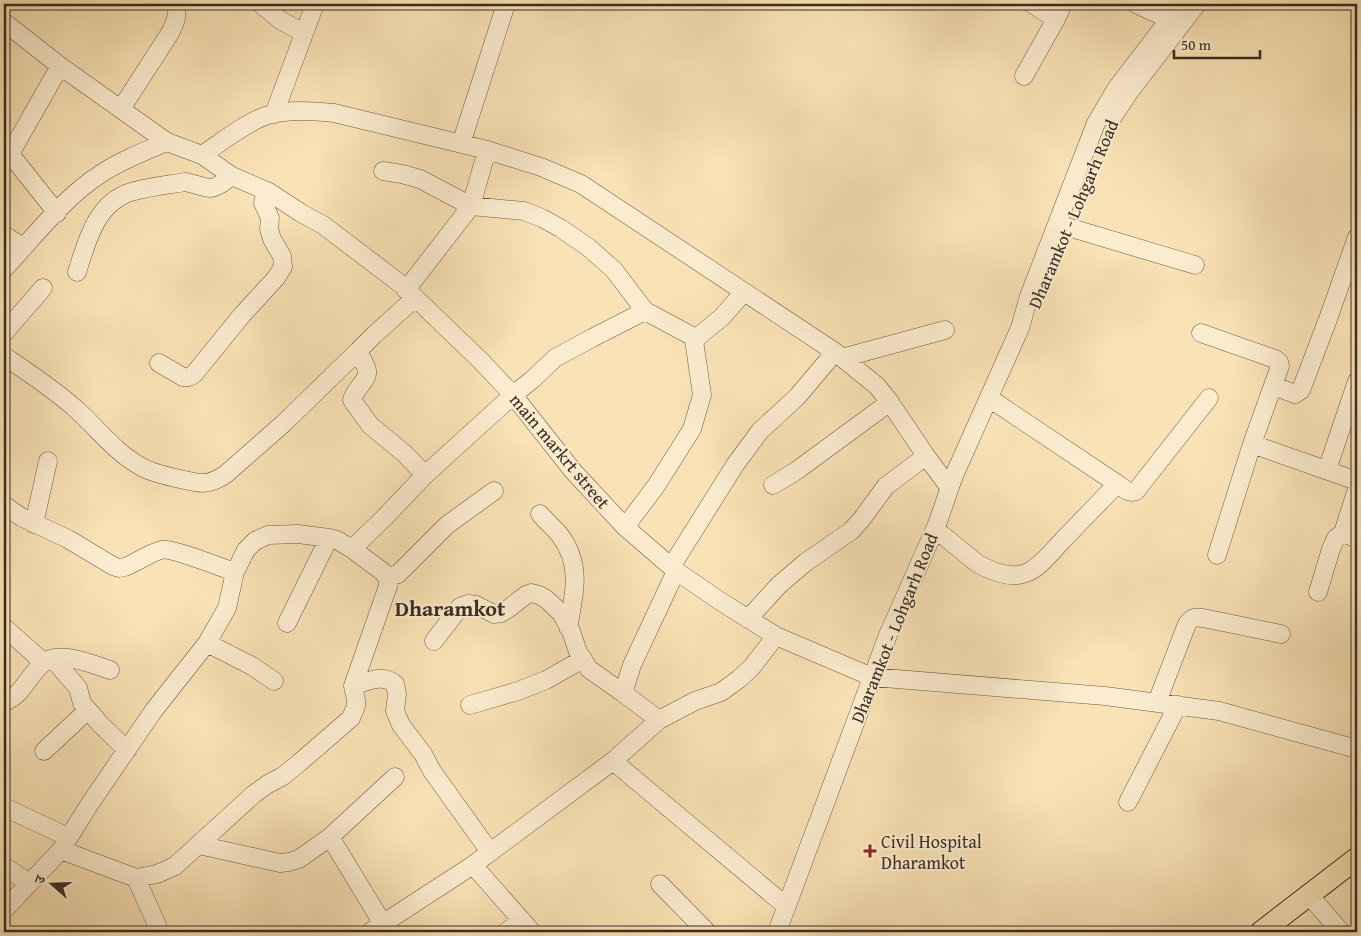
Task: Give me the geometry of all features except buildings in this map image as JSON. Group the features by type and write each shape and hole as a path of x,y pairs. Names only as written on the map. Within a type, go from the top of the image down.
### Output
{"main road":[{"path":"1261,932 1357,858"}],"street":[{"path":"121,109 176,22 175,4"},
{"path":"261,4 280,20 304,33"},
{"path":"274,114 315,4"},
{"path":"461,144 506,4"},
{"path":"1024,76 1060,11 1032,4"},
{"path":"1136,4 1169,19"},
{"name":"Dharamkot - Lohgarh Road","path":"777,932 899,608 935,529 949,487 1020,328 1029,296 1096,123 1116,88 1181,4"},
{"name":"Dharamkot - Lohgarh Road","path":"1020,328 1039,301 1098,148 1118,108 1197,4"},
{"name":"main markrt street","path":"4,22 60,66 167,142 202,155 232,176 268,191 323,225 367,258 410,294 513,395 573,471 625,527 673,569 776,636 872,677 1105,696 1219,711 1357,749"},
{"path":"56,212 7,157 60,66"},
{"path":"202,155 245,127 268,115 314,111 334,113 487,150 540,167 582,184 839,355 877,386 949,487"},
{"path":"4,270 23,247 76,193 102,173 129,158 167,142"},
{"path":"4,356 77,410 117,450 141,467 196,483 208,484 218,480 284,423 358,352 410,294 471,206 487,150"},
{"path":"383,172 402,174 420,179 471,206 524,211 542,218 588,247 614,270 645,311 690,335 694,340 702,395 692,429 656,486 625,527"},
{"path":"77,272 90,234 97,220 112,201 132,192 185,182 210,188 232,176"},
{"path":"159,362 183,377 191,377 242,315 276,278 282,267 282,256 272,238 270,218 263,203 268,191"},
{"path":"1068,226 1195,265"},
{"path":"4,235 23,247"},
{"path":"1274,386 1295,394 1300,390 1357,238"},
{"path":"4,333 43,288"},
{"path":"694,340 722,317 744,292"},
{"path":"352,549 425,476 555,358 645,311"},
{"path":"623,693 632,665 673,569 734,464 760,431 839,355 945,330"},
{"path":"1200,333 1275,359 1279,362 1280,369 1252,444 1217,555"},
{"path":"358,352 367,370 367,374 354,393 352,400 370,425 405,454 425,476"},
{"path":"1327,470 1357,381"},
{"path":"989,398 1117,484 1132,492 1136,491 1209,398"},
{"path":"773,485 796,471 890,402"},
{"path":"1252,444 1357,481"},
{"path":"748,619 779,585 829,545 851,531 886,486 926,456"},
{"path":"34,524 48,461"},
{"path":"935,529 978,564 986,568 1000,573 1017,575 1027,573 1042,561 1117,484"},
{"path":"1318,592 1336,538 1350,536 1357,488"},
{"path":"387,577 398,574 447,526 494,491"},
{"path":"4,505 34,524 68,538 112,566 119,568 166,549 235,572"},
{"path":"540,514 559,534 570,553 576,575 568,626"},
{"path":"4,807 64,843 136,878 157,874 174,866 254,794 283,776 351,718 356,706 353,686 388,586 387,577 352,549 337,540 298,534 268,535 255,541 246,550 235,572 227,608 207,643 154,710 64,843 4,910"},
{"path":"288,623 329,538"},
{"path":"434,641 460,608 468,604 476,605 494,614 500,613 531,593 539,595 561,613 578,652 589,669 659,720"},
{"path":"1158,702 1190,619 1194,617 1203,618 1281,634"},
{"path":"4,627 48,661 78,688 82,702 88,710 127,750"},
{"path":"330,837 377,928 473,866 613,761 659,720 695,701 721,692 739,679 751,668 776,636"},
{"path":"207,643 252,666 274,681"},
{"path":"4,703 16,695 48,661 65,657 73,658 110,670"},
{"path":"470,705 546,680 583,659"},
{"path":"353,686 380,678 387,679 395,684 397,694 395,711 401,725 490,852"},
{"path":"1128,802 1178,705"},
{"path":"44,751 88,710"},
{"path":"613,761 786,906"},
{"path":"199,845 280,863 299,859 330,837 395,777"},
{"path":"4,866 29,883"},
{"path":"473,866 527,927 506,932"},
{"path":"136,878 160,932"},
{"path":"660,884 706,932"},
{"path":"1309,895 1341,932"}],"place":[{"name":"Civil Hospital Dharamkot","path":"870,851"}],"district":[{"name":"Dharamkot","path":"450,608"}]}
